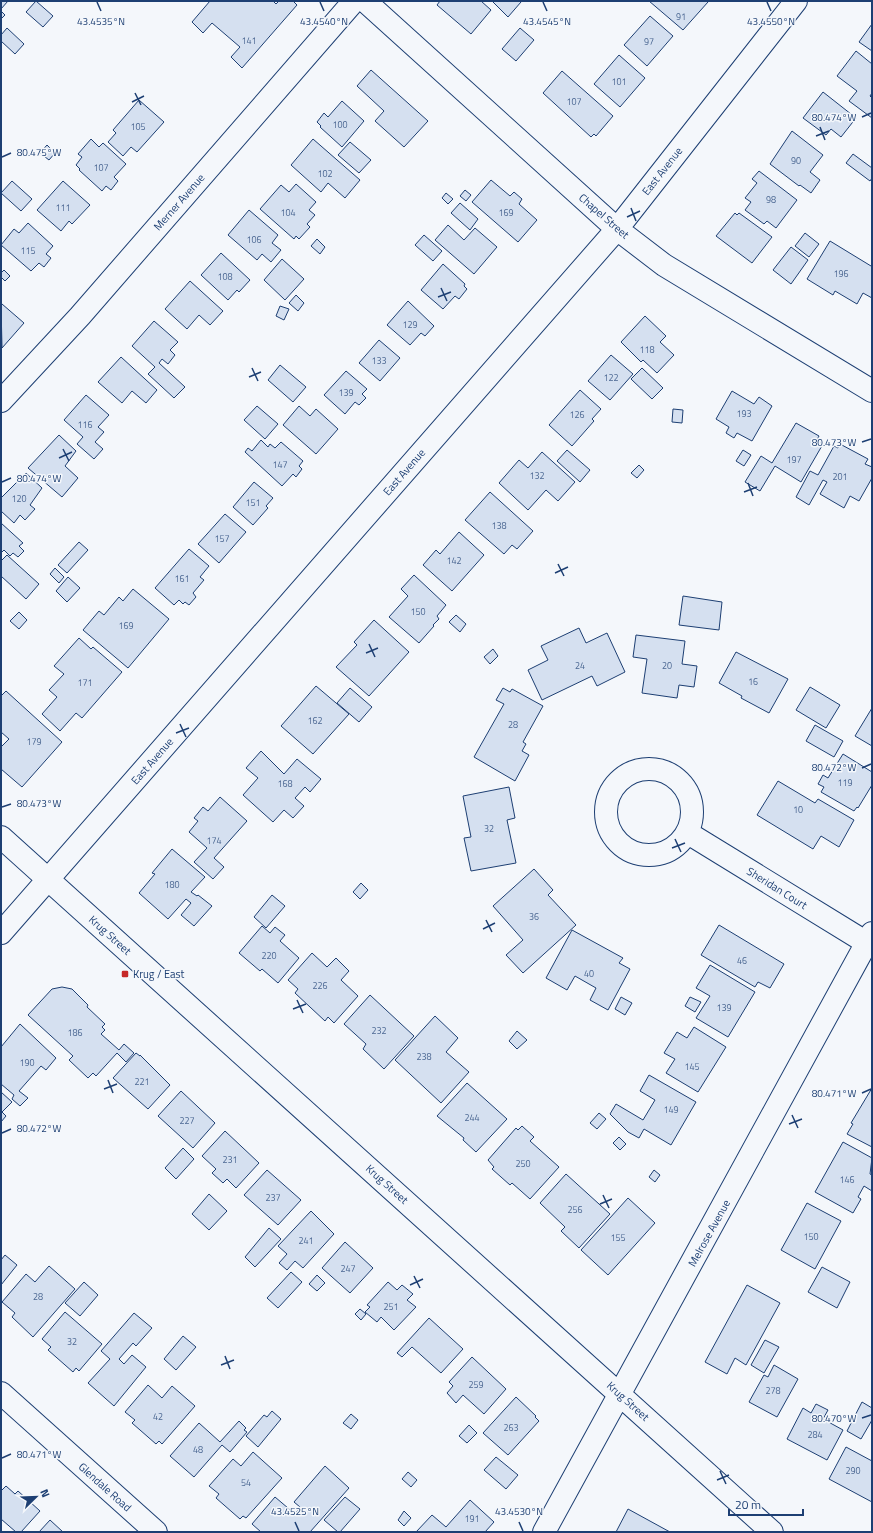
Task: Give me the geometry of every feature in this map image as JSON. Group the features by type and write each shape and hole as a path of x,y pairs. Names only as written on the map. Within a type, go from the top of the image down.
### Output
{"street":[{"name":"Merner Avenue","path":"1,401 80,316 354,1"},
{"name":"Chapel Street","path":"365,1 617,229 664,265 872,391"},
{"name":"East Avenue","path":"1,933 49,880 617,229 796,1"},
{"name":"Sheridan Court","path":"688,833 869,938"},
{"name":"Krug Street","path":"1,837 621,1394 772,1532"},
{"name":"Melrose Avenue","path":"544,1532 621,1394 869,938"},
{"name":"Glendale Road","path":"1,1393 156,1532"}],"building":[{"path":"1,1 8,1 1,9"},
{"path":"36,1 53,16 43,27 26,12"},
{"path":"210,1 273,1 276,4 279,1 293,1 297,5 242,68 231,57 240,47 212,23 203,33 192,22"},
{"path":"440,1 481,1 491,10 471,34 437,5"},
{"path":"492,1 520,1 521,2 508,17"},
{"path":"649,1 707,1 708,2 683,30"},
{"path":"1,11 5,15 1,19"},
{"path":"650,16 673,36 647,66 624,45"},
{"path":"872,24 872,51 859,42"},
{"path":"7,28 24,44 15,54 1,41 1,35"},
{"path":"520,28 534,40 516,61 502,49"},
{"path":"856,51 872,64 872,93 870,96 872,98 872,118 849,101 857,91 837,76"},
{"path":"619,55 645,78 620,107 594,84"},
{"path":"371,70 428,121 404,147 375,121 384,111 357,86"},
{"path":"562,71 613,116 596,136 594,134 591,137 543,93"},
{"path":"823,92 856,118 841,137 831,129 826,135 803,118"},
{"path":"139,100 164,122 137,152 131,147 123,156 108,142 116,133 113,130"},
{"path":"342,101 364,121 342,147 320,127 321,126 317,122 324,113 328,117"},
{"path":"792,131 823,155 810,172 820,180 811,193 800,185 799,186 770,164"},
{"path":"91,139 99,147 103,143 126,164 114,177 118,181 111,190 106,186 102,191 79,170 80,169 76,165 82,157 78,154"},
{"path":"313,139 360,180 345,198 328,183 321,192 291,165"},
{"path":"350,142 371,160 359,173 338,155"},
{"path":"47,145 55,153 49,160 40,153"},
{"path":"853,154 872,168 872,178 870,181 846,163"},
{"path":"759,171 797,200 776,228 767,221 764,224 745,210 751,202 745,198 757,183 752,179"},
{"path":"491,180 510,196 514,192 522,199 519,204 537,220 518,242 472,202"},
{"path":"12,181 32,199 21,211 1,193"},
{"path":"63,181 90,205 72,224 69,221 61,231 37,210"},
{"path":"296,184 316,202 309,210 315,215 307,224 310,227 299,239 296,236 294,239 260,209 281,185 289,192"},
{"path":"465,190 471,195 466,201 460,196"},
{"path":"446,193 453,199 448,204 442,198"},
{"path":"460,203 478,219 470,230 451,213"},
{"path":"249,210 278,235 272,243 281,250 271,262 262,254 257,260 228,235"},
{"path":"735,213 737,215 739,213 772,237 752,263 716,236"},
{"path":"28,223 53,246 46,254 51,258 44,267 39,263 31,271 1,245 14,229 19,233"},
{"path":"448,225 464,240 475,228 497,247 474,274 435,240"},
{"path":"805,233 819,244 809,257 795,246"},
{"path":"424,235 442,251 433,261 415,245"},
{"path":"317,239 325,247 320,254 311,246"},
{"path":"830,241 871,266 872,265 872,298 863,293 857,304 835,291 833,295 807,279"},
{"path":"791,247 808,260 791,284 773,270"},
{"path":"221,253 250,280 239,292 237,290 228,300 201,275"},
{"path":"282,259 304,279 285,300 264,280"},
{"path":"443,264 465,284 464,286 467,289 459,299 455,296 443,309 421,290"},
{"path":"4,270 10,276 5,281 1,277 1,273"},
{"path":"190,281 223,311 210,325 199,315 187,329 165,309"},
{"path":"296,295 304,303 298,311 289,303"},
{"path":"408,301 434,326 425,336 421,333 410,345 387,325"},
{"path":"2,304 24,323 2,348 1,305"},
{"path":"280,306 289,309 284,320 276,316"},
{"path":"645,316 666,336 660,342 674,355 657,373 643,360 641,362 621,342"},
{"path":"154,321 178,342 170,350 175,355 168,364 162,359 159,363 185,387 174,398 148,374 155,367 132,346"},
{"path":"379,340 400,358 380,381 359,363"},
{"path":"611,355 633,374 610,400 588,381"},
{"path":"121,357 157,390 146,403 132,391 122,403 98,382"},
{"path":"280,365 306,387 293,402 268,380"},
{"path":"642,368 663,388 652,399 631,379"},
{"path":"346,371 367,389 362,394 366,398 359,405 355,402 345,414 324,395"},
{"path":"580,390 601,409 592,419 594,421 572,446 549,425"},
{"path":"732,391 754,404 759,397 772,406 752,441 737,433 734,438 726,433 729,427 716,419"},
{"path":"86,395 109,415 98,427 104,432 95,442 103,449 94,459 77,444 83,437 64,420"},
{"path":"257,406 278,424 265,439 244,420"},
{"path":"299,406 310,416 316,409 338,429 316,454 283,425"},
{"path":"673,409 683,410 682,423 672,422"},
{"path":"796,423 819,436 817,440 823,444 801,482 775,466 760,491 745,482 761,456 772,463"},
{"path":"59,435 76,451 65,466 78,478 62,497 28,468"},
{"path":"261,440 268,447 270,444 275,448 281,442 303,461 299,466 302,469 296,477 293,474 282,486 245,452 248,448 252,451"},
{"path":"840,444 868,459 865,464 872,467 872,478 859,501 850,496 844,508 820,494 827,482 823,480 809,505 796,497 810,471 818,475 834,446 838,448"},
{"path":"567,450 590,470 580,482 557,461"},
{"path":"743,450 751,455 744,466 736,461"},
{"path":"542,452 575,482 558,501 546,490 528,510 499,483 519,460 528,468"},
{"path":"639,465 644,470 637,478 631,473"},
{"path":"26,473 42,488 30,505 35,509 25,520 20,515 14,523 1,511 1,498"},
{"path":"254,482 273,498 266,506 268,508 253,525 233,507"},
{"path":"490,492 533,531 517,549 512,545 504,554 465,520"},
{"path":"225,514 246,532 219,563 198,544"},
{"path":"1,523 23,543 19,546 24,551 18,557 13,553 10,556 4,550 1,553"},
{"path":"459,532 484,555 452,591 423,565 436,550 440,554"},
{"path":"79,542 88,550 67,573 58,565"},
{"path":"189,549 209,566 200,577 204,580 193,593 196,597 189,605 185,602 183,604 179,600 174,605 155,588"},
{"path":"7,555 39,584 26,599 1,576 1,561"},
{"path":"55,568 64,577 59,583 50,574"},
{"path":"414,575 446,605 437,616 439,619 419,643 389,617 408,596 401,589"},
{"path":"68,577 80,588 67,602 56,591"},
{"path":"133,589 169,619 128,668 83,630 99,611 104,615 119,597 123,601"},
{"path":"683,596 722,602 719,630 679,625"},
{"path":"19,612 27,620 19,629 10,621"},
{"path":"456,615 466,624 460,632 449,622"},
{"path":"374,620 409,652 369,696 336,667 357,645 354,642"},
{"path":"579,628 586,643 607,633 625,672 597,686 592,676 542,700 528,670 548,660 541,646"},
{"path":"636,635 685,641 682,664 697,666 694,687 679,685 677,698 642,693 647,659 633,657"},
{"path":"79,638 91,649 93,647 122,672 82,718 76,713 60,731 42,714 57,697 49,690 64,674 54,666"},
{"path":"493,649 498,656 490,664 484,657"},
{"path":"736,652 788,679 769,713 741,698 742,696 719,683"},
{"path":"316,686 349,714 313,754 281,726"},
{"path":"810,687 840,705 826,728 796,710"},
{"path":"350,688 372,707 359,722 337,703"},
{"path":"503,688 510,692 512,689 543,706 523,742 526,744 522,751 529,755 515,781 474,757 504,704 496,700"},
{"path":"6,691 62,742 22,787 1,769 1,747 9,739 1,732 1,696"},
{"path":"872,708 872,746 855,736"},
{"path":"815,725 843,741 834,757 806,741"},
{"path":"261,751 284,774 297,759 321,779 310,792 305,787 295,798 304,806 293,818 284,810 273,822 243,795 258,778 246,768"},
{"path":"843,754 872,772 872,785 858,808 857,807 854,811 821,792 824,787 818,784 823,775 828,778"},
{"path":"778,781 815,803 818,799 854,820 839,847 821,836 813,849 757,815"},
{"path":"509,787 515,818 507,820 516,863 471,871 464,838 471,837 463,796"},
{"path":"220,797 247,821 214,858 224,867 213,879 194,862 207,848 189,832 198,821 194,818 203,807 208,811"},
{"path":"172,849 205,877 191,892 197,896 198,895 212,906 194,926 181,915 191,903 186,899 168,919 139,893 155,874 152,873"},
{"path":"534,869 553,890 548,895 576,925 523,973 506,955 523,940 493,906"},
{"path":"361,883 368,890 360,899 353,892"},
{"path":"272,895 285,906 266,928 254,917"},
{"path":"719,925 784,964 770,988 758,982 755,987 701,955"},
{"path":"262,926 270,933 275,927 285,935 280,941 299,958 278,983 262,969 260,971 239,953"},
{"path":"572,930 623,958 619,963 630,969 608,1010 590,1000 596,988 575,976 567,990 546,978"},
{"path":"312,953 327,967 336,958 349,971 341,980 358,996 334,1023 328,1017 325,1021 295,993 298,989 288,980"},
{"path":"710,965 755,992 728,1037 696,1018 710,996 696,988"},
{"path":"62,987 72,989 88,1005 87,1007 105,1024 102,1027 105,1030 101,1034 119,1050 124,1044 134,1053 126,1062 117,1053 96,1076 93,1073 88,1078 69,1060 73,1056 28,1015 52,989"},
{"path":"370,995 414,1036 384,1069 363,1049 366,1044 344,1024"},
{"path":"621,997 632,1003 625,1015 615,1009"},
{"path":"690,997 701,1002 695,1012 685,1006"},
{"path":"435,1016 458,1038 446,1052 469,1072 441,1103 395,1060"},
{"path":"20,1024 56,1058 46,1070 41,1066 19,1091 28,1098 20,1106 12,1099 14,1095 1,1084 1,1047"},
{"path":"694,1027 726,1047 698,1092 666,1073 675,1059 664,1053 677,1032 687,1038"},
{"path":"517,1031 527,1040 517,1049 509,1041"},
{"path":"136,1053 140,1055 170,1085 148,1109 113,1078"},
{"path":"649,1075 696,1102 671,1145 644,1129 639,1138 628,1132 610,1114 616,1104 643,1120 655,1100 640,1091"},
{"path":"467,1083 507,1119 476,1152 463,1140 464,1138 437,1116"},
{"path":"872,1088 872,1147 847,1134 853,1124 851,1123"},
{"path":"181,1091 215,1123 193,1148 158,1116"},
{"path":"1,1092 12,1102 2,1112 6,1116 1,1122"},
{"path":"599,1113 606,1119 597,1129 590,1123"},
{"path":"522,1126 534,1137 530,1141 559,1167 530,1199 512,1183 510,1185 492,1169 494,1167 488,1160 516,1128 518,1130"},
{"path":"225,1131 259,1163 236,1188 227,1179 223,1183 212,1173 216,1169 202,1156"},
{"path":"619,1137 626,1144 620,1150 613,1143"},
{"path":"843,1142 872,1158 870,1174 872,1175 872,1191 864,1186 858,1197 861,1199 853,1213 815,1192"},
{"path":"183,1148 194,1159 176,1179 165,1168"},
{"path":"267,1170 301,1200 278,1225 244,1195"},
{"path":"654,1170 660,1175 655,1182 649,1177"},
{"path":"566,1174 610,1214 579,1248 561,1231 565,1227 540,1203"},
{"path":"209,1194 227,1211 209,1230 192,1214"},
{"path":"628,1198 655,1223 608,1275 581,1250"},
{"path":"807,1203 841,1221 815,1269 781,1250"},
{"path":"311,1211 334,1234 303,1268 295,1261 287,1270 279,1263 287,1254 278,1246"},
{"path":"269,1228 281,1239 255,1267 245,1257"},
{"path":"345,1242 373,1268 350,1293 322,1268"},
{"path":"5,1255 17,1265 1,1285 1,1260"},
{"path":"49,1266 75,1289 33,1337 12,1317 15,1313 2,1302 26,1274 35,1282"},
{"path":"822,1267 850,1282 837,1308 808,1292"},
{"path":"291,1272 302,1282 278,1308 267,1298"},
{"path":"317,1275 325,1283 317,1291 309,1284"},
{"path":"84,1282 98,1295 80,1316 65,1303"},
{"path":"388,1282 397,1290 402,1285 413,1294 407,1300 416,1307 394,1330 381,1317 377,1322 365,1312 370,1307 367,1305"},
{"path":"747,1285 780,1303 746,1365 735,1358 727,1374 705,1362"},
{"path":"360,1309 366,1314 361,1320 355,1314"},
{"path":"65,1312 102,1344 79,1371 76,1368 73,1372 48,1350 51,1347 42,1339"},
{"path":"134,1313 152,1328 136,1346 133,1343 119,1359 124,1364 132,1355 146,1367 114,1406 88,1383 110,1359 101,1351"},
{"path":"429,1318 463,1349 441,1373 412,1347 402,1357 397,1353"},
{"path":"183,1336 196,1347 176,1370 164,1359"},
{"path":"765,1340 779,1347 764,1373 751,1365"},
{"path":"472,1357 506,1389 484,1414 463,1395 456,1403 447,1393 453,1386 449,1382"},
{"path":"774,1365 798,1379 777,1417 749,1402 764,1375 768,1377"},
{"path":"148,1385 162,1398 172,1386 195,1406 162,1444 159,1441 156,1444 132,1423 135,1420 125,1412"},
{"path":"516,1397 536,1416 535,1417 539,1421 508,1455 483,1433"},
{"path":"862,1402 872,1408 872,1420 861,1439 847,1431"},
{"path":"816,1404 828,1410 823,1419 843,1430 827,1460 787,1439 803,1408 811,1413"},
{"path":"272,1411 281,1419 258,1447 246,1436 264,1415 267,1417"},
{"path":"351,1414 358,1420 351,1429 343,1423"},
{"path":"239,1421 246,1428 244,1430 247,1432 230,1452 222,1445 194,1477 170,1456 199,1423 220,1442"},
{"path":"469,1425 477,1433 467,1443 459,1436"},
{"path":"846,1447 872,1461 872,1502 829,1479"},
{"path":"253,1452 282,1478 246,1518 243,1516 240,1519 216,1498 219,1494 209,1486 233,1459 241,1466"},
{"path":"496,1457 518,1475 506,1489 484,1470"},
{"path":"325,1466 349,1488 310,1532 261,1532 252,1524 275,1497 295,1514 300,1507 294,1502"},
{"path":"408,1472 417,1480 411,1487 402,1479"},
{"path":"6,1486 15,1494 18,1491 40,1511 21,1532 16,1532 1,1519 1,1491"},
{"path":"345,1497 360,1509 340,1532 338,1532 324,1520"},
{"path":"470,1500 494,1522 485,1532 416,1532 432,1515 446,1527"},
{"path":"628,1509 670,1532 616,1532"},
{"path":"404,1511 411,1518 404,1526 398,1520"},
{"path":"50,1520 63,1532 39,1532"}],"place":[{"name":"Krug / East","path":"125,974"}]}
